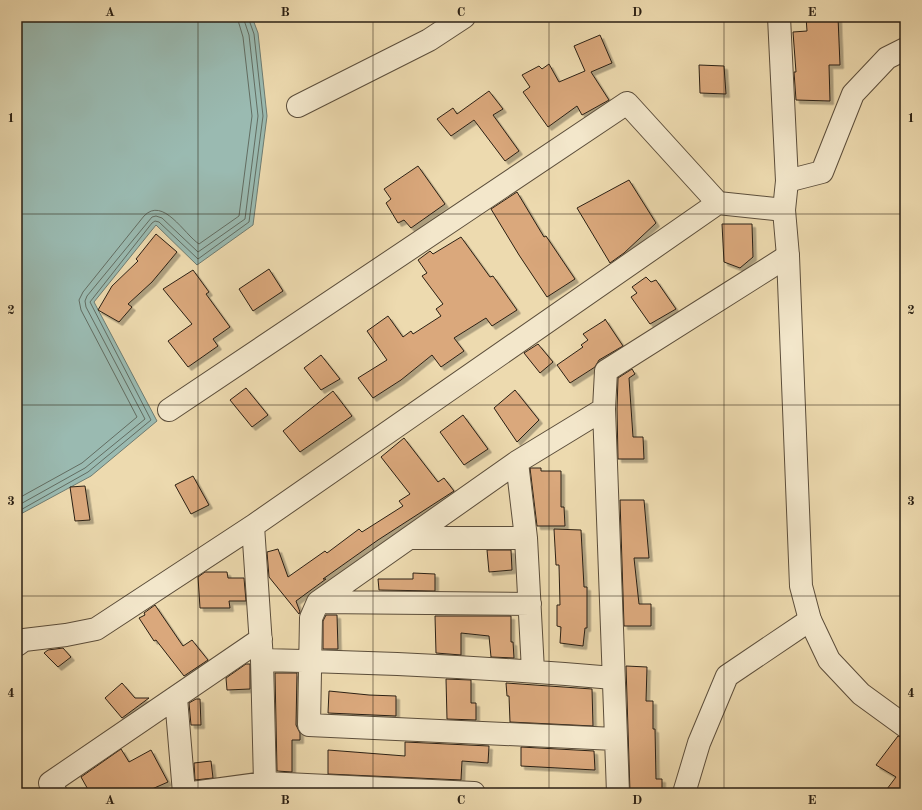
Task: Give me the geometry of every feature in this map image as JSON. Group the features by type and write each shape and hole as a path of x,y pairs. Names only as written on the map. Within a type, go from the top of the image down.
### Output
{"street":[{"path":"298,106 429,40 464,17"},
{"path":"779,17 787,181 784,210 788,256 801,586 810,620 829,660 861,694 905,726"},
{"path":"787,181 822,172 852,94 887,58 905,49"},
{"path":"169,410 627,103 718,203"},
{"path":"17,645 24,640 66,635 96,629 253,526 718,203 784,210"},
{"path":"618,793 604,409 606,371 788,256"},
{"path":"604,409 517,462 318,602 311,618 309,726 615,739"},
{"path":"517,462 526,538 533,671"},
{"path":"253,526 262,660 265,783"},
{"path":"410,538 526,538"},
{"path":"318,602 530,604"},
{"path":"684,793 699,743 727,676 810,620"},
{"path":"56,793 50,783 260,639"},
{"path":"262,660 533,671 613,678"},
{"path":"176,698 184,793"},
{"path":"192,793 265,783 474,793"}],"water":[{"path":"17,17 252,17 258,33 267,116 253,225 197,265 156,225 94,302 157,421 91,476 17,516"}],"building":[{"path":"806,17 838,17 840,65 829,65 830,101 796,100 794,72 796,72 793,32 807,31"},
{"path":"600,35 612,63 591,72 609,100 582,115 577,106 548,127 523,92 530,87 522,75 539,66 542,69 549,64 559,82 585,71 574,46"},
{"path":"699,65 724,66 726,94 700,93"},
{"path":"489,91 503,109 493,115 519,151 505,161 474,120 451,136 437,119 453,108 457,114"},
{"path":"418,166 445,204 411,228 404,220 398,223 386,203 391,199 384,189"},
{"path":"629,180 656,223 624,253 610,263 577,208"},
{"path":"517,192 544,237 546,236 575,279 547,297 491,209"},
{"path":"722,224 752,224 753,257 740,268 724,262"},
{"path":"156,234 177,252 152,282 128,304 132,307 119,322 98,310 112,286 138,261 136,259"},
{"path":"461,237 490,277 493,276 517,310 492,326 486,318 454,338 464,351 441,367 432,355 401,380 373,398 358,378 387,360 367,331 388,316 403,337 411,331 413,334 441,316 436,309 443,304 422,276 427,273 418,260 430,251 433,254"},
{"path":"269,269 283,291 253,311 239,289"},
{"path":"193,270 209,292 206,294 230,327 213,339 218,346 188,367 168,341 192,324 163,289"},
{"path":"646,277 651,282 656,280 676,309 650,324 631,297 637,293 632,287"},
{"path":"605,319 623,346 599,360 595,367 570,383 557,365 583,347 581,345 588,340 583,334"},
{"path":"538,344 553,362 540,373 524,353"},
{"path":"321,355 340,379 321,390 304,368"},
{"path":"632,369 635,374 629,378 633,437 643,437 644,459 618,459 618,378"},
{"path":"246,388 268,415 252,427 230,400"},
{"path":"515,390 539,420 517,442 494,408"},
{"path":"333,391 352,416 300,452 283,431"},
{"path":"463,415 488,449 464,465 440,432"},
{"path":"404,438 438,482 444,478 454,491 378,540 323,579 326,579 296,601 300,612 299,614 269,577 267,552 278,549 288,577 325,551 327,553 359,529 362,532 403,506 399,501 410,494 381,457"},
{"path":"530,468 541,468 541,471 561,471 561,507 564,507 565,526 537,526"},
{"path":"193,476 209,505 191,514 175,485"},
{"path":"85,486 90,520 75,521 70,487"},
{"path":"620,500 644,500 649,558 634,558 639,604 651,604 651,626 624,626"},
{"path":"554,529 581,530 584,587 587,587 587,628 585,628 583,646 560,643 561,627 557,626 557,605 560,605 559,565 556,565"},
{"path":"487,550 511,550 512,570 489,572"},
{"path":"205,572 227,572 228,578 244,578 246,601 229,601 230,608 200,608 198,577"},
{"path":"413,573 435,574 435,591 379,590 378,579 413,579"},
{"path":"155,605 183,646 192,640 208,660 184,676 156,640 154,641 139,618 145,615 144,613"},
{"path":"326,615 337,615 338,649 323,649 323,621"},
{"path":"435,616 511,616 511,642 513,642 514,658 491,657 489,636 461,633 461,655 436,653"},
{"path":"63,648 71,657 58,667 44,653 48,650"},
{"path":"246,664 250,664 250,689 227,690 226,678"},
{"path":"626,666 647,667 646,701 653,701 656,779 662,779 662,793 630,793"},
{"path":"275,673 297,673 296,725 300,733 300,740 292,740 292,772 277,771"},
{"path":"446,679 471,680 471,703 476,703 476,720 447,719"},
{"path":"122,683 135,698 149,698 122,718 105,698"},
{"path":"506,683 592,689 593,726 510,722 509,696 507,696"},
{"path":"329,691 396,696 396,716 328,713"},
{"path":"196,699 200,699 201,725 191,725 189,703"},
{"path":"898,736 905,738 905,793 884,793 896,777 876,765"},
{"path":"405,742 489,746 488,763 462,761 461,780 328,774 328,750 405,756"},
{"path":"521,747 594,751 595,770 521,766"},
{"path":"121,749 129,762 151,750 168,782 139,793 90,793 81,777"},
{"path":"211,761 213,778 195,780 194,763"}]}
